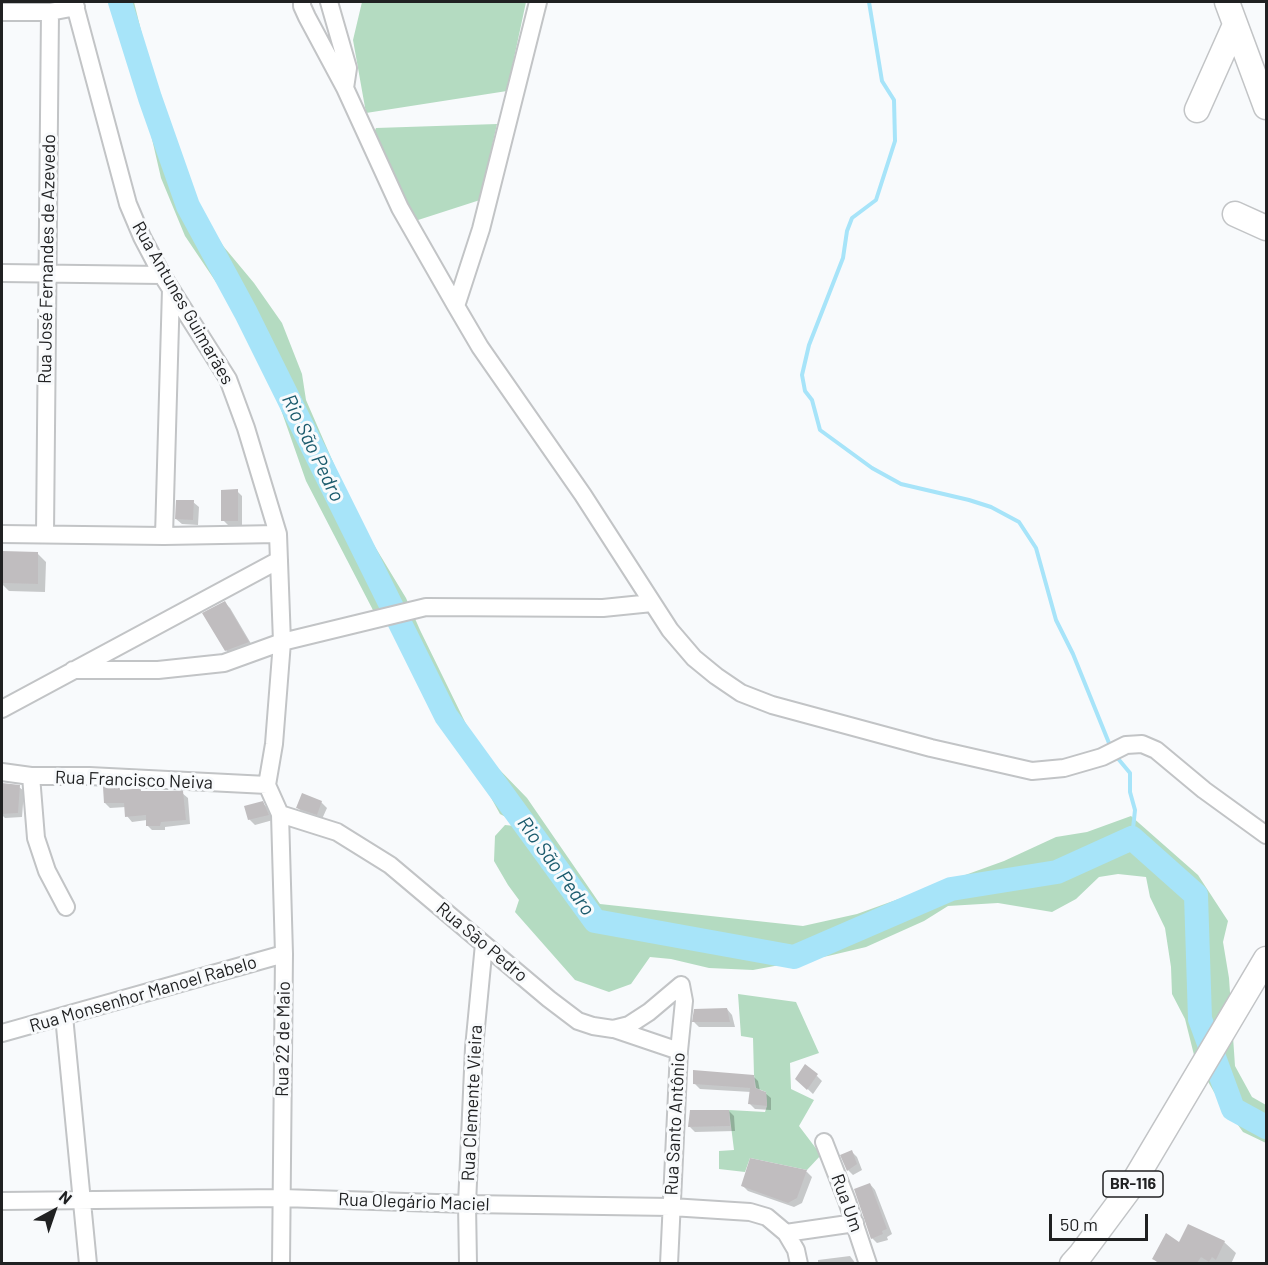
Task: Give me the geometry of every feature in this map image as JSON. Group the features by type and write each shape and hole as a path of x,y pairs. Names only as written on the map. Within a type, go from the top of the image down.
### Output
{"highway":[{"path":"1227,2 1266,107"},
{"path":"1197,110 1235,25"},
{"path":"1235,214 1266,228"},
{"name":"BR-116","path":"1072,1263 1130,1188 1262,967"}],"street":[{"path":"302,2 307,17 345,88 400,208 480,348 583,495 670,630 694,658 741,693 772,705 931,748 1032,771 1064,768 1102,757 1126,745 1142,744 1156,750 1204,790 1266,836"},
{"path":"329,2 348,68 345,88"},
{"path":"456,306 481,229 538,2"},
{"path":"2,12 50,12 75,4"},
{"name":"Rua Antunes Guimarães","path":"75,4 128,204 142,237 167,281 228,378 278,534 282,642 274,744 267,785"},
{"name":"Rua José Fernandes de Azevedo","path":"45,533 50,12"},
{"path":"2,273 46,273 167,281 164,536"},
{"path":"2,534 164,536 278,534"},
{"path":"2,709 279,560"},
{"path":"73,670 158,670 224,663 282,642 426,607 603,608 652,603"},
{"name":"Rua Francisco Neiva","path":"2,772 31,776 89,776 267,785"},
{"path":"31,776 36,838 47,871 66,907"},
{"path":"267,785 280,814"},
{"name":"Rua São Pedro","path":"280,814 337,832 390,865 578,1021 613,1029 679,1051"},
{"name":"Rua 22 de Maio","path":"280,814 284,954 281,1263"},
{"name":"Rua Clemente Vieira","path":"468,1263 467,1204 474,1048 484,944"},
{"name":"Rua Monsenhor Manoel Rabelo","path":"2,1033 284,954"},
{"name":"Rua Santo Antônio","path":"613,1029 629,1025 649,1012 681,985 684,1001 679,1051 669,1263"},
{"path":"64,1016 88,1263"},
{"name":"Rua Um","path":"824,1142 868,1263"},
{"name":"Rua Olegário Maciel","path":"2,1200 282,1198 671,1207 750,1212 767,1217 786,1233 796,1251 799,1263"},
{"path":"786,1233 855,1223"}],"green space":[{"path":"113,2 134,2 154,83 182,156 187,192 224,247 254,283 282,323 302,374 306,400 357,517 406,598 467,726 493,763 527,798 600,904 803,926 857,914 1004,861 1056,837 1087,832 1131,816 1198,875 1228,921 1223,942 1229,978 1235,1066 1252,1097 1266,1105 1266,1143 1243,1132 1214,1092 1195,1059 1185,1019 1172,994 1171,967 1165,928 1150,897 1146,877 1118,874 1099,877 1076,899 1052,912 998,903 948,906 924,921 866,947 753,970 709,968 671,959 650,957 631,984 609,992 575,980 515,912 519,900 494,861 495,836 505,825 525,827 500,814 446,716 392,607 375,614 306,481 265,364 222,291 185,236 161,178 149,126"},
{"path":"362,2 526,2 507,91 366,113 353,40"},
{"path":"497,124 480,200 415,221 372,137 376,128"},
{"path":"738,994 796,1002 819,1053 790,1063 791,1089 814,1100 799,1126 821,1155 807,1170 750,1158 745,1172 719,1169 719,1151 734,1150 729,1110 765,1112 767,1106 766,1092 756,1088 753,1038 741,1036"}],"building":[{"path":"238,489 238,521 221,521 221,490"},
{"path":"176,500 194,500 193,520 175,519"},
{"path":"2,551 38,552 38,584 2,583"},
{"path":"225,601 249,642 225,651 202,613"},
{"path":"2,783 20,785 18,813 2,814"},
{"path":"103,787 120,788 120,790 183,791 186,820 161,822 160,826 146,826 146,815 125,817 124,803 104,803"},
{"path":"302,793 322,801 317,815 296,808"},
{"path":"263,801 269,815 248,820 244,806"},
{"path":"727,1008 730,1022 692,1022 694,1009"},
{"path":"805,1064 818,1074 807,1090 795,1079"},
{"path":"693,1070 754,1075 755,1088 766,1092 767,1106 748,1104 750,1088 693,1084"},
{"path":"690,1110 729,1110 730,1126 688,1127"},
{"path":"852,1150 857,1164 847,1171 840,1155"},
{"path":"750,1158 807,1170 797,1198 788,1203 741,1186"},
{"path":"870,1183 887,1229 882,1231 883,1234 871,1239 854,1189"},
{"path":"1188,1224 1225,1241 1216,1260 1212,1257 1209,1262 1201,1257 1197,1263 1160,1263 1152,1259 1166,1233 1179,1242"}],"waterway":[{"name":"Rio São Pedro","path":"120,2 150,98 188,206 246,313 446,716 595,921 794,957 951,889 1057,872 1132,838 1196,895 1200,1019 1233,1109 1266,1127"},
{"path":"869,2 882,81 894,100 895,141 876,200 852,218 847,231 843,258 809,345 802,375 805,391 812,400 820,430 872,468 901,484 991,507 1019,522 1036,548 1056,620 1073,654 1111,748"},
{"path":"1115,755 1130,773 1130,792 1135,810 1132,838"}]}
